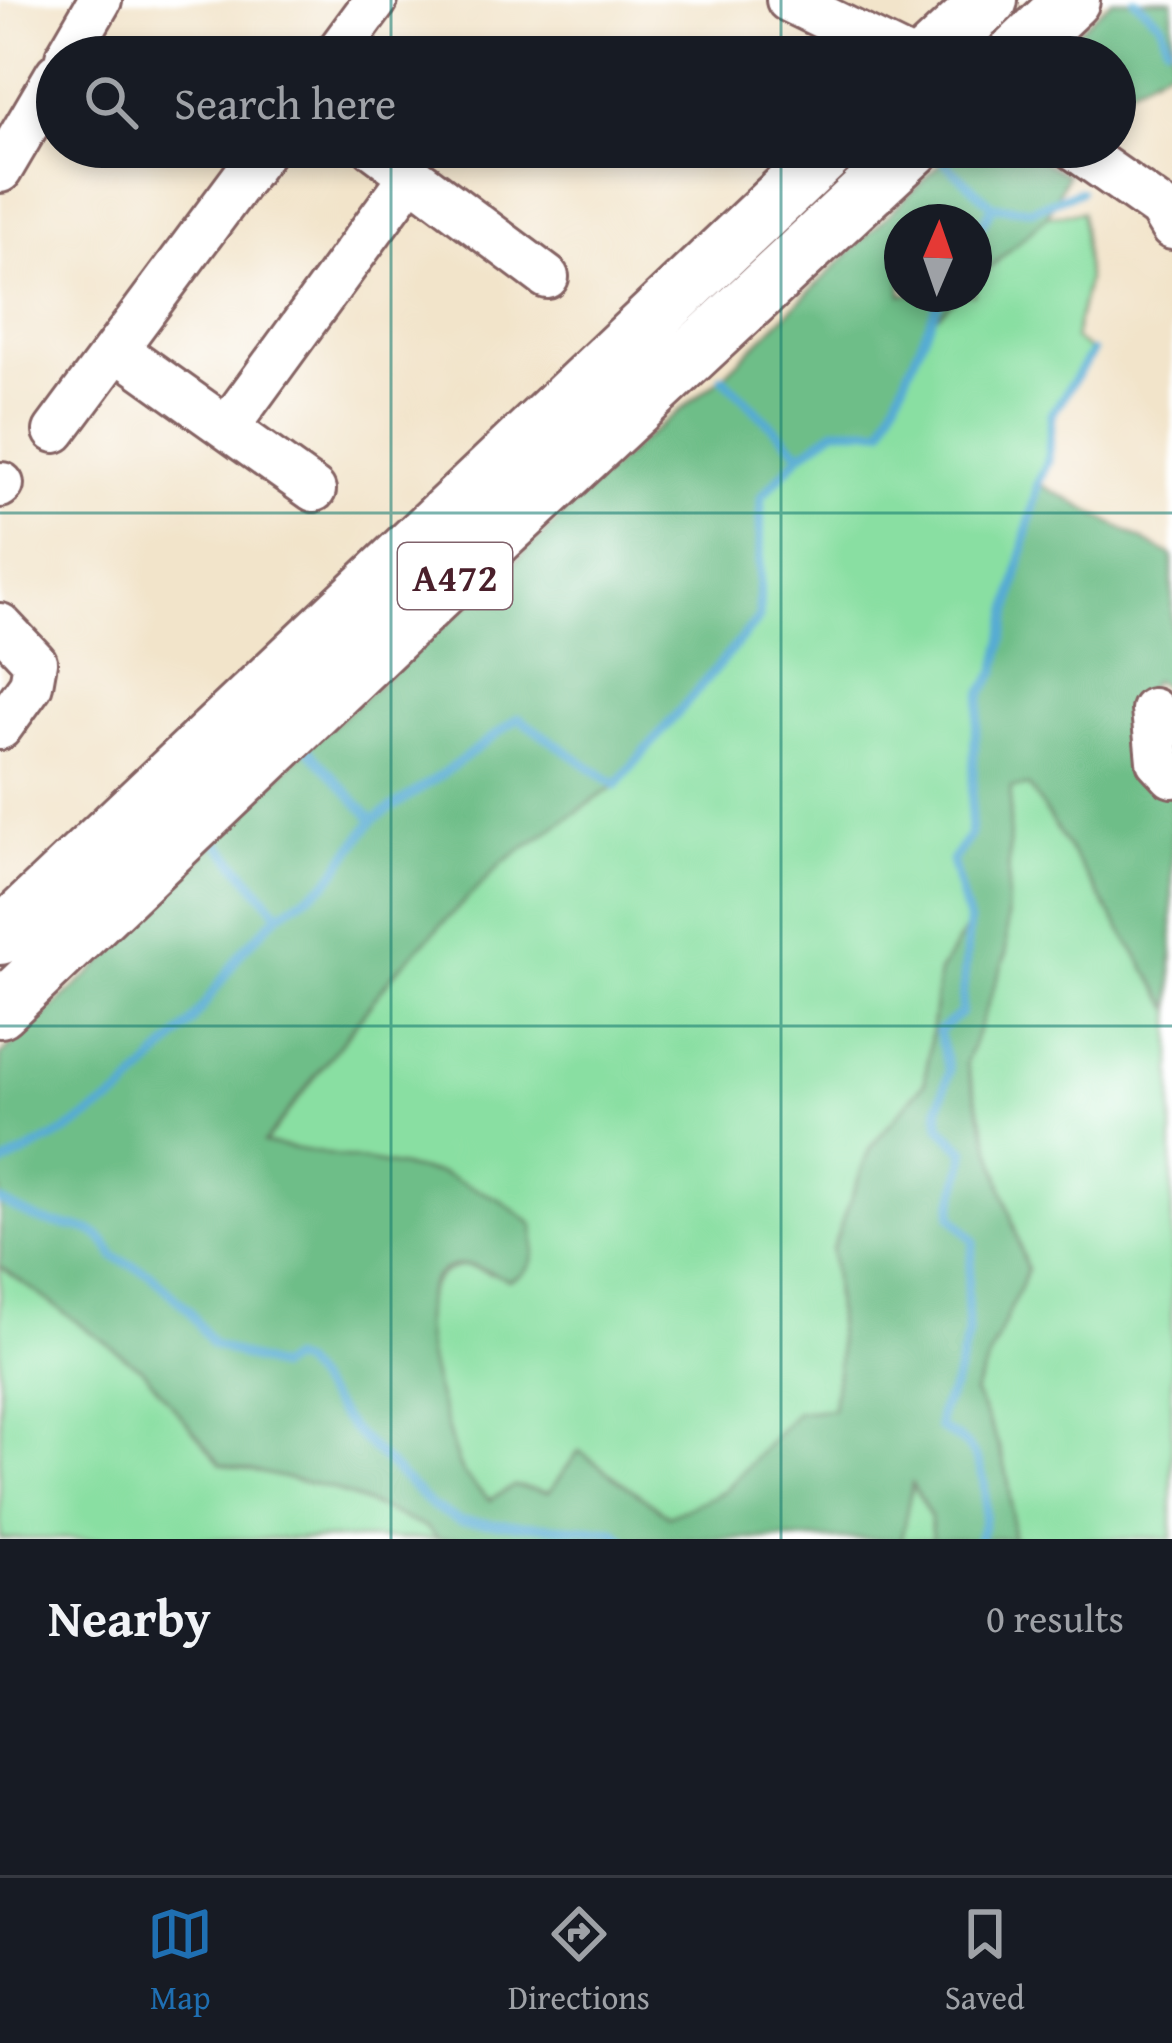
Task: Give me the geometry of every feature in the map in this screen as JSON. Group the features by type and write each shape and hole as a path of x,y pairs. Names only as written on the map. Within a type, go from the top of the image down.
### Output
{"main road":[{"path":"951,36 990,0"},
{"path":"1034,36 1072,0"},
{"name":"A472","path":"0,937 811,168"},
{"name":"A472","path":"0,1010 892,168"}],"street":[{"path":"79,36 100,0"},
{"path":"349,36 376,0"},
{"path":"788,0 864,36"},
{"path":"0,171 36,110"},
{"path":"55,431 250,168"},
{"path":"401,168 547,277"},
{"path":"1108,168 1160,208 1172,228"},
{"path":"227,428 411,176"},
{"path":"116,349 314,490"},
{"path":"0,625 35,662 31,685 0,728"},
{"path":"1153,710 1158,760 1172,776"}],"green space":[{"path":"1112,0 1172,0 1172,65 1136,85 1136,36 1072,36"},
{"path":"936,168 1054,168 1067,175 1047,216 992,266 992,204 900,204"},
{"path":"1082,212 1087,281 1074,339 1092,352 1052,414 1048,461 1038,483 996,672 982,693 970,836 952,861 969,923 939,973 925,1082 870,1148 832,1249 839,1356 834,1410 797,1412 725,1491 669,1516 579,1451 549,1492 514,1486 490,1500 457,1461 429,1362 424,1318 434,1282 448,1271 470,1267 492,1275 264,1144 394,973 502,863 616,785 759,618 761,497 801,454 836,429 883,429 931,321 941,312 992,312 992,266 1047,216"},
{"path":"884,219 884,312 941,312 931,321 883,429 836,429 801,454 761,497 759,618 616,785 502,863 394,973 264,1143 442,1174 499,1199 534,1225 534,1251 525,1271 509,1280 470,1265 444,1270 431,1285 425,1305 428,1355 455,1454 463,1473 489,1500 514,1486 549,1492 579,1451 669,1516 725,1491 797,1412 833,1409 839,1356 832,1249 870,1148 925,1082 939,973 969,924 952,861 970,836 982,693 996,672 1038,483 1172,556 1172,721 1167,711 1170,689 1153,681 1142,696 1143,743 1135,775 1172,786 1172,1010 1029,786 1011,788 1006,955 966,1063 1027,1271 974,1393 1004,1463 1012,1539 932,1539 930,1516 912,1484 901,1539 439,1539 427,1528 331,1488 221,1464 142,1369 0,1266 0,1056 137,931 216,840 307,748 474,600 639,443 722,377"},
{"path":"1029,786 1172,1010 1172,1539 1012,1539 1004,1463 974,1393 1027,1271 965,1063 1006,955 1010,788"},
{"path":"0,1266 142,1369 221,1464 331,1488 427,1528 439,1539 0,1539"},
{"path":"911,1482 930,1517 932,1539 901,1539"}],"waterway":[{"path":"1135,0 1161,23 1167,44"},
{"path":"951,168 993,206"},
{"path":"992,208 1031,210 1080,191"},
{"path":"0,1166 70,1129 124,1093 191,1023 244,949 279,914 327,883 373,820 518,718 616,785 759,618 761,497 801,454 836,429 883,429 934,312"},
{"path":"979,1539 985,1502 979,1464 965,1444 939,1427 968,1334 967,1289 974,1241 952,1216 965,1151 940,1126 939,1107 949,1071 938,1031 961,1013 969,923 952,861 970,836 982,693 996,672 1038,483 1048,461 1052,414 1092,352"},
{"path":"722,377 801,454"},
{"path":"307,748 373,820"},
{"path":"216,840 279,914"},
{"path":"0,1201 41,1221 94,1233 114,1257 149,1273 189,1310 212,1344 277,1368 289,1360 301,1364 352,1429 432,1506 460,1521 614,1531 623,1539"}]}
